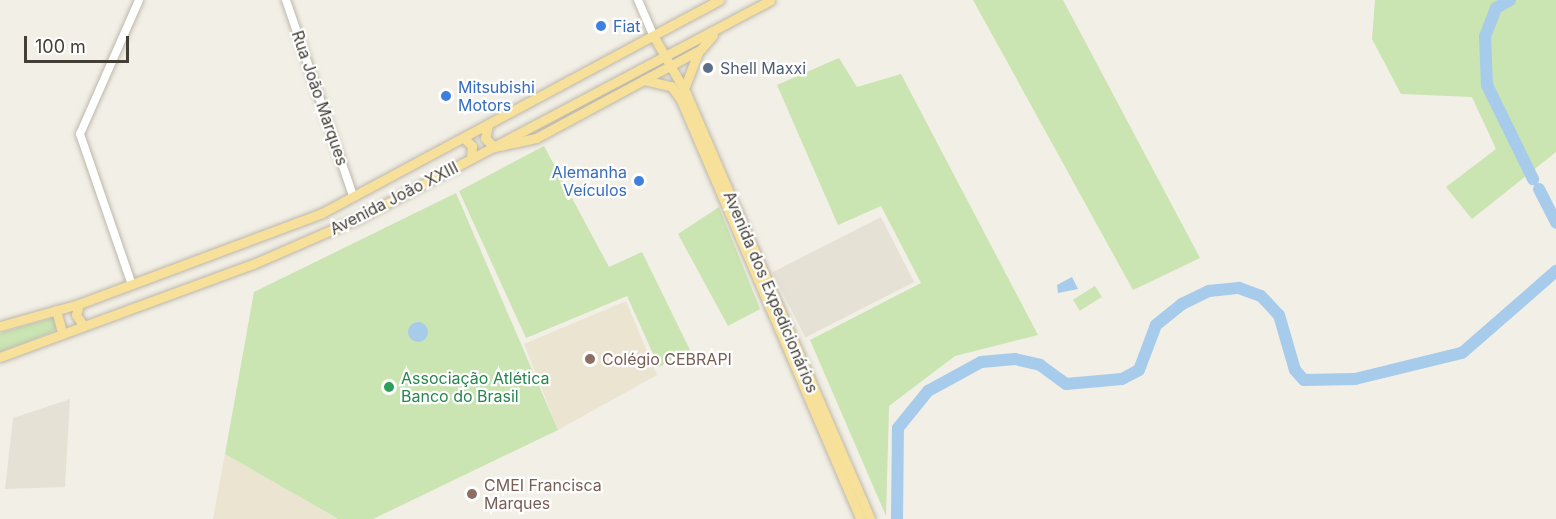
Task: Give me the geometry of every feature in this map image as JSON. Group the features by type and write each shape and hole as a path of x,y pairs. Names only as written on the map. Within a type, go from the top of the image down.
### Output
{"main road":[{"name":"Avenida João XXIII","path":"0,326 79,304 275,234 465,139 719,0"},
{"name":"Avenida João XXIII","path":"0,357 305,242 667,63 719,28 770,0"},
{"path":"644,80 661,81 680,90 700,49 719,28"},
{"name":"Avenida dos Expedicionários","path":"654,37 680,90 870,519"},
{"path":"488,126 485,138 494,147 536,138 644,80 667,63 700,49"},
{"name":"Avenida dos Expedicionários","path":"680,90 861,519"},
{"path":"465,139 472,146 471,158"},
{"path":"79,304 76,315 82,325"},
{"path":"56,310 62,332"}],"street":[{"path":"132,285 80,134 138,0"},
{"name":"Rua João Marques","path":"286,0 353,196"},
{"path":"638,0 654,37"}],"shaded area":[{"path":"881,217 914,282 805,337 772,272"},
{"name":"Colégio CEBRAPI","path":"626,301 657,375 558,430 524,344"},
{"path":"70,399 65,487 5,489 13,418"},
{"path":"225,454 337,519 213,519"}],"green space":[{"path":"973,0 1063,0 1200,258 1133,290"},
{"path":"1375,0 1556,0 1556,152 1472,219 1446,187 1496,149 1472,97 1401,94 1372,39"},
{"path":"839,58 857,87 901,74 1038,335 955,356 889,406 886,516 810,340 921,283 881,206 838,225 777,85"},
{"path":"544,146 609,267 642,252 690,350 659,367 627,296 526,338 459,191"},
{"name":"Associação Atlética Banco do Brasil","path":"456,193 558,430 373,519 338,519 225,454 254,292"},
{"path":"719,207 760,309 728,326 678,234"},
{"path":"1095,286 1102,297 1080,311 1073,300"},
{"path":"56,317 58,328 50,333 0,352 0,333"}],"water":[{"path":"1072,277 1078,289 1058,293 1057,285"},
{"path":"418,322 425,325 428,332 425,339 418,342 411,339 408,332 411,325"}],"waterway":[{"path":"1510,0 1496,8 1485,36 1487,85 1533,179"},
{"path":"1539,189 1556,223"},
{"path":"897,519 898,428 928,391 981,362 1015,359 1040,365 1066,384 1122,379 1139,370 1156,325 1182,304 1209,291 1239,288 1261,296 1279,315 1295,370 1304,380 1355,379 1462,353 1556,271"}],"place":[{"name":"Fiat","path":"601,26"},
{"name":"Shell Maxxi","path":"708,68"},
{"name":"Mitsubishi Motors","path":"446,96"},
{"name":"Alemanha Veículos","path":"639,181"},
{"name":"Colégio CEBRAPI","path":"590,359"},
{"name":"Associação Atlética Banco do Brasil","path":"389,387"},
{"name":"CMEI Francisca Marques","path":"472,494"}]}
